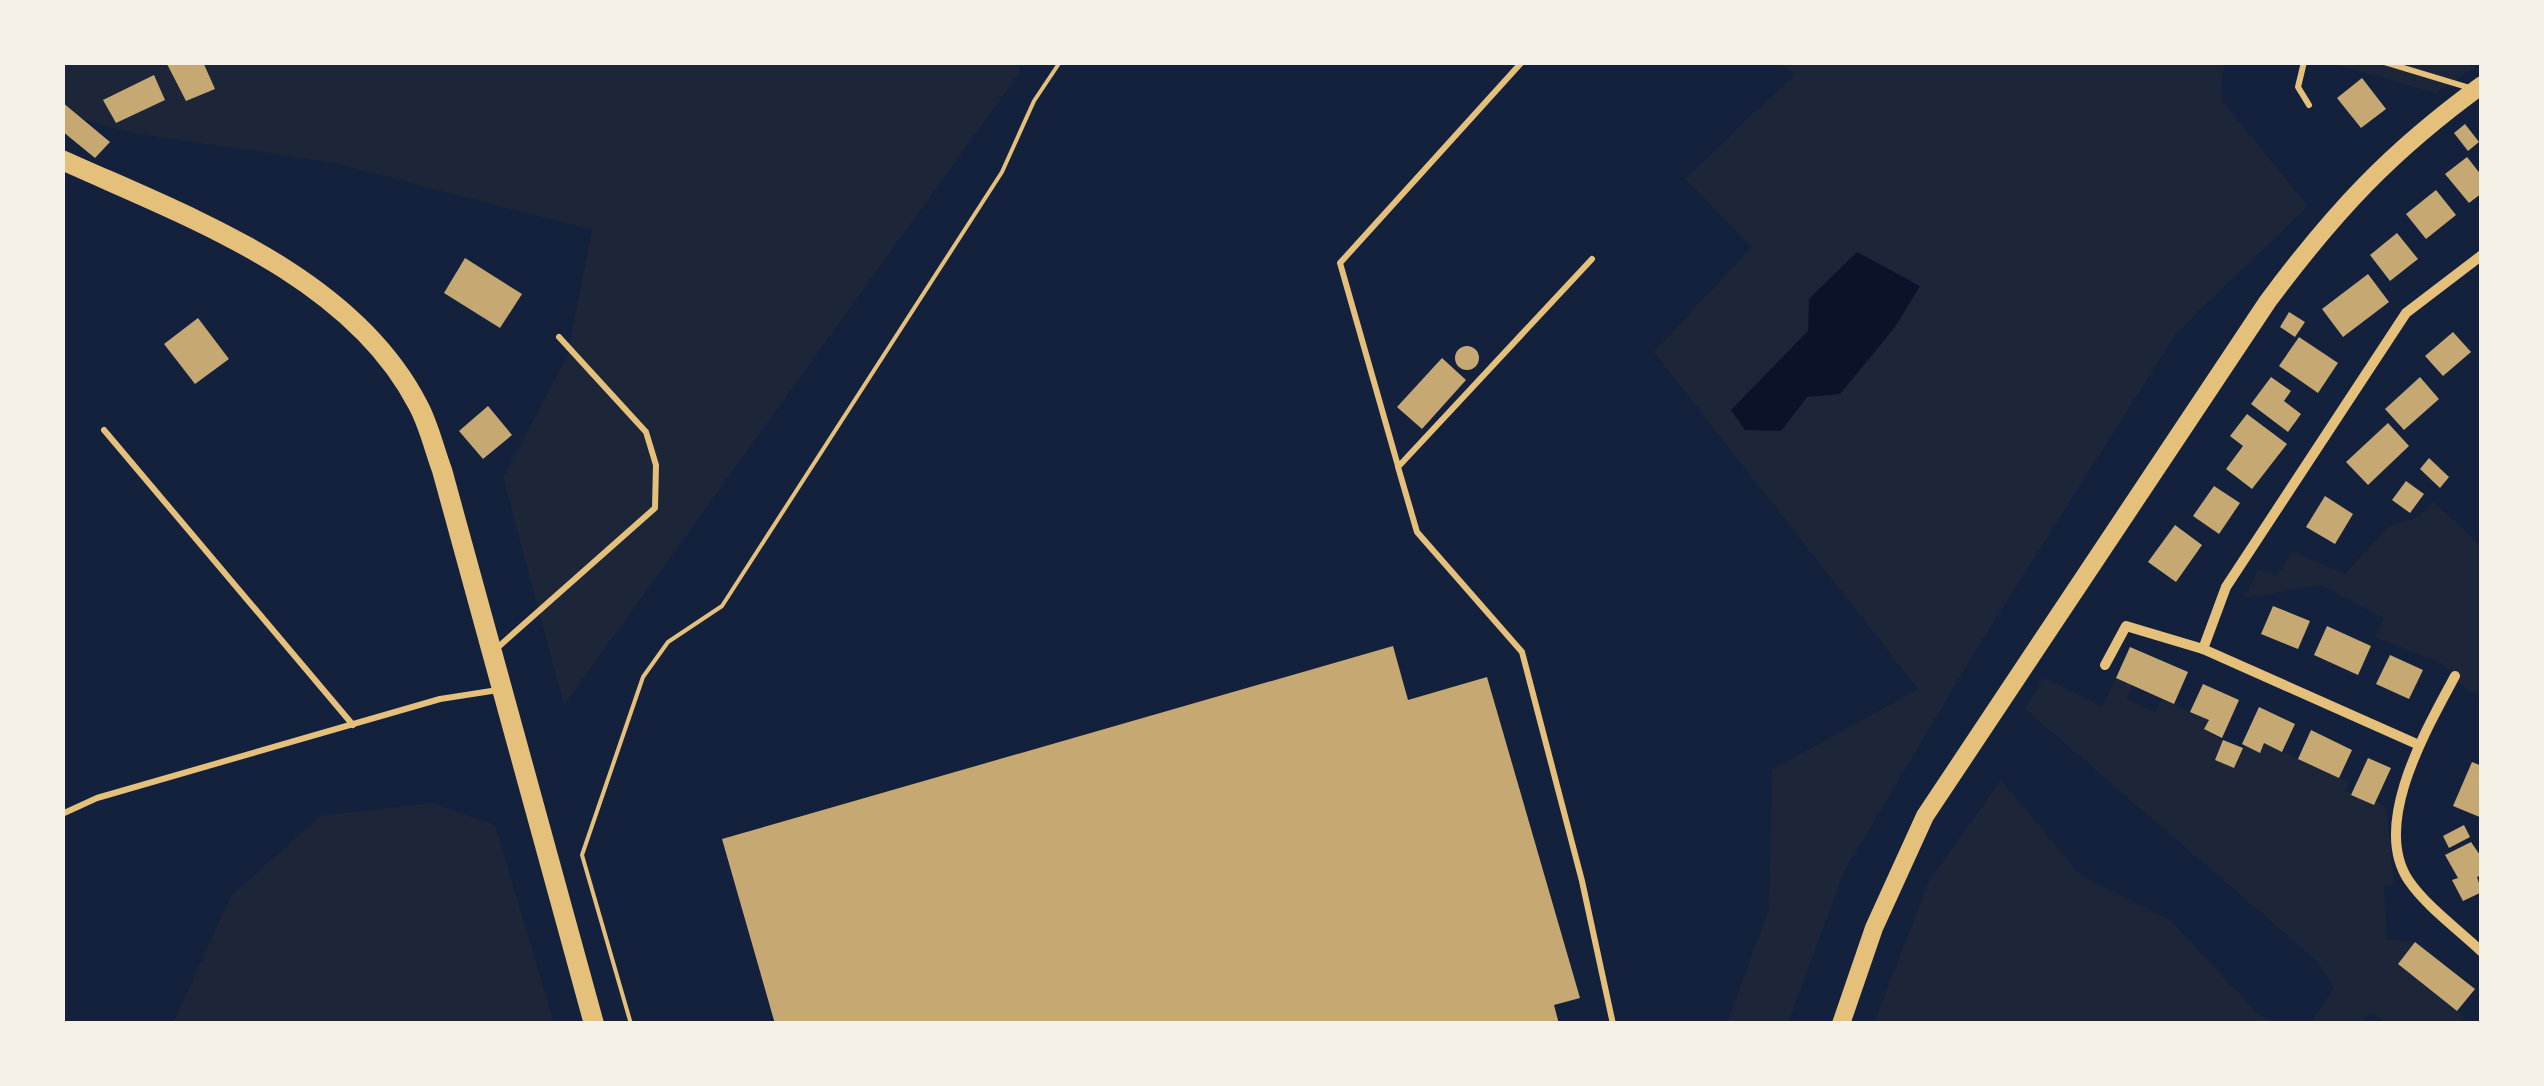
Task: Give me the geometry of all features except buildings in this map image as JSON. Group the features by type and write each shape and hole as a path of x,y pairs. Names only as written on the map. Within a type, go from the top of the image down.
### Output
{"main road":[{"path":"1841,1024 1874,928 1924,816 2268,301 2318,232 2372,172 2478,87"},
{"path":"62,160 195,222 292,275 378,346 418,405 442,470 594,1024"}],"street":[{"path":"2203,649 2226,587 2406,312 2482,255"},
{"path":"2105,665 2126,626 2203,649 2418,746"},
{"path":"2455,676 2418,746 2397,814 2408,879 2482,952"}],"lane":[{"path":"1522,62 1340,264 1417,532 1522,652 1582,881 1613,1024"},
{"path":"2304,62 2298,87 2309,105"},
{"path":"2384,62 2478,87"},
{"path":"1398,467 1592,259"},
{"path":"491,653 655,508 656,465 646,432 559,338"},
{"path":"104,430 353,724"},
{"path":"62,814 97,798 440,699 501,689"}],"path":[{"path":"630,1024 582,855 643,677 668,642 722,606 1002,172 1034,101 1060,62"}],"shaded area":[{"path":"1019,62 1020,72 564,705 503,477 567,357 592,230 334,163 133,133 63,114 62,63"},
{"path":"1779,63 2224,63 2221,99 2308,206 2177,332 1974,653 1844,872 1788,1023 1727,1023 1769,909 1772,770 1918,689 1654,352 1752,247 1685,179 1795,74"},
{"path":"2330,63 2481,63 2436,93"},
{"path":"1857,252 1920,286 1895,327 1840,394 1807,397 1781,431 1745,430 1731,410 1808,331 1809,299"},
{"path":"2434,502 2481,547 2481,696 2467,690 2443,664 2375,637 2384,618 2320,585 2244,598 2258,569 2277,576 2292,551 2345,574 2388,527 2419,517"},
{"path":"2044,678 2102,707 2116,678 2133,685 2126,699 2155,712 2162,699 2209,720 2204,730 2223,740 2215,760 2234,768 2244,746 2259,753 2264,743 2349,782 2345,791 2386,806 2394,884 2384,886 2387,939 2415,942 2398,965 2464,1017 2459,1023 2388,1024 2370,1013 2362,1023 2311,1023 2334,988 2317,961 2025,709"},
{"path":"2001,780 2081,876 2170,920 2258,1014 2276,1023 1874,1023 1929,881"},
{"path":"432,803 495,825 554,1023 173,1023 231,896 320,816"}]}
